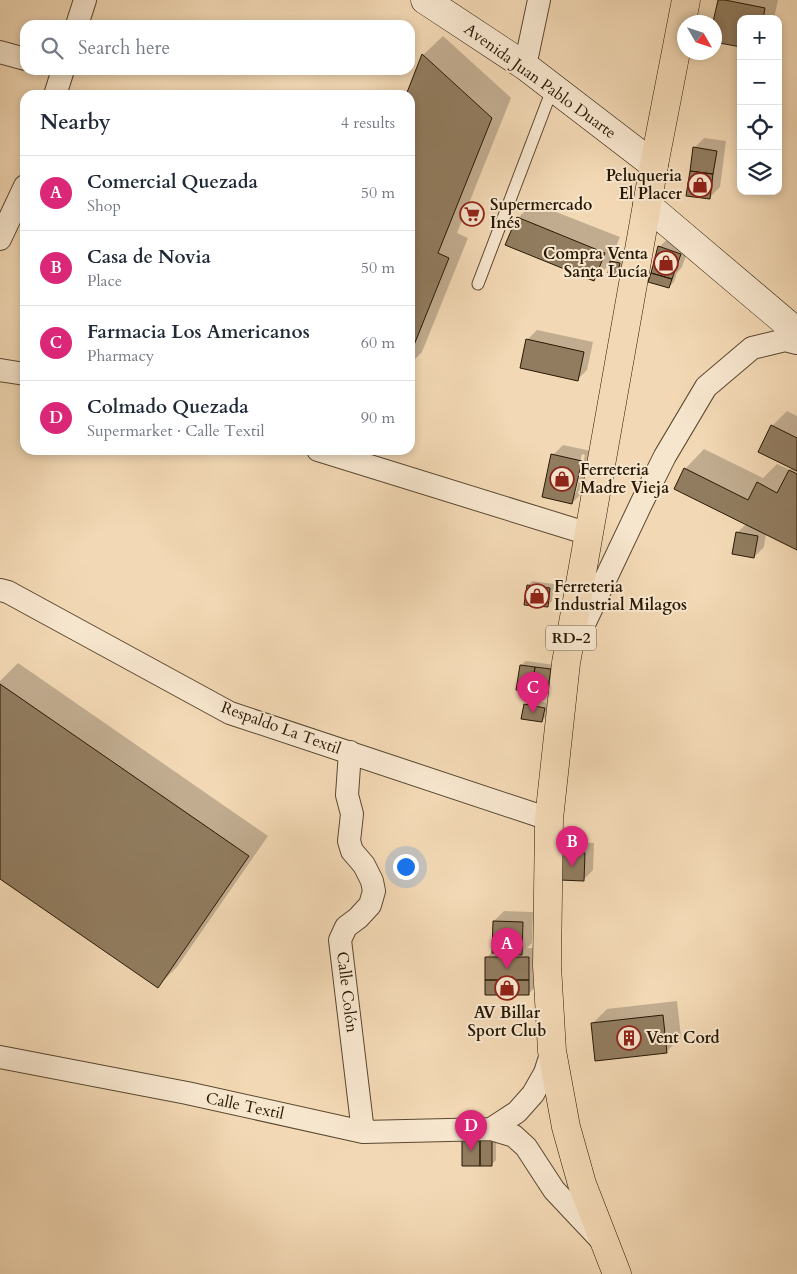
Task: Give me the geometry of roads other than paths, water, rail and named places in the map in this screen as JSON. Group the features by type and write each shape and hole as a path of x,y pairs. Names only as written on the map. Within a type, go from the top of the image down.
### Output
{"main road":[{"name":"Avenida Juan Pablo Duarte","path":"425,0 525,66 654,165"},
{"name":"RD-2","path":"616,1274 582,1184 566,1127 552,1051 547,966 549,819 566,663 654,165 686,0"},
{"path":"648,205 797,332"}],"street":[{"path":"79,20 85,0"},
{"path":"525,66 539,0"},
{"path":"0,52 20,58"},
{"path":"57,90 61,75"},
{"path":"0,239 20,198"},
{"path":"566,663 665,456 706,387 752,348 784,340 797,343"},
{"path":"0,370 20,373"},
{"path":"334,455 589,534"},
{"name":"Respaldo La Textil","path":"0,590 8,592 230,712 549,819"},
{"name":"Calle Colón","path":"350,752 347,795 352,814 349,842 352,851 364,865 374,891 370,905 346,927 340,940 363,1132"},
{"path":"491,1129 517,1112 533,1094 545,1073 552,1051"},
{"name":"Calle Textil","path":"0,1058 187,1093 363,1132 491,1129 514,1136 526,1147 554,1190 604,1244"}],"lane":[{"path":"478,284 553,87"}],"place":[{"name":"Peluqueria El Placer","path":"700,185"},
{"name":"Supermercado Inés","path":"472,214"},
{"name":"Compra Venta Santa Lucía","path":"666,263"},
{"name":"Ferreteria Madre Vieja","path":"562,479"},
{"name":"Ferreteria Industrial Milagos","path":"537,596"},
{"name":"Farmacia Los Americanos","path":"533,713"},
{"name":"Casa de Novia","path":"572,867"},
{"name":"Comercial Quezada","path":"507,969"},
{"name":"AV Billar Sport Club","path":"507,988"},
{"name":"Vent Cord","path":"629,1038"},
{"name":"Colmado Quezada","path":"471,1151"}]}
